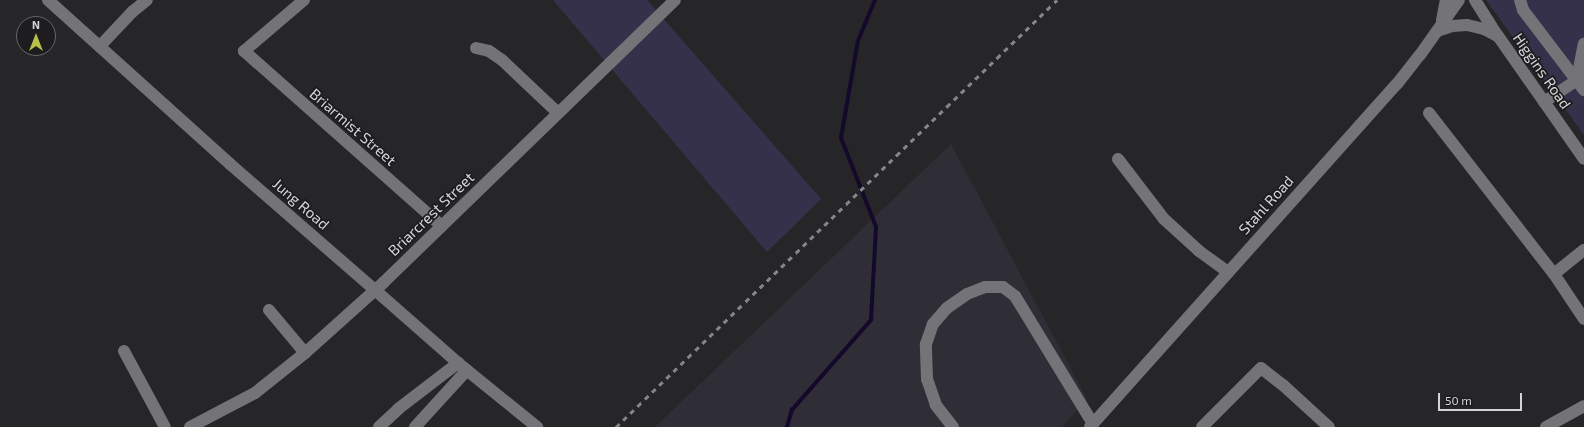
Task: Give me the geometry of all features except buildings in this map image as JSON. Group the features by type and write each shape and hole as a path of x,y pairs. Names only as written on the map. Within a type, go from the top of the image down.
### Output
{"street":[{"name":"Jung Road","path":"48,0 462,366 538,427"},
{"path":"100,46 132,12 147,0"},
{"name":"Briarmist Street","path":"304,0 244,51 442,226"},
{"name":"Briarcrest Street","path":"190,427 255,393 305,354 442,226 675,0"},
{"path":"1446,0 1439,28 1467,25 1484,29 1500,38"},
{"name":"Stahl Road","path":"1092,425 1397,84 1459,0"},
{"name":"Higgins Road","path":"1475,0 1584,159"},
{"path":"1520,0 1523,10 1581,77"},
{"path":"1584,44 1581,77 1584,90"},
{"path":"476,48 489,51 502,60 558,113"},
{"path":"1544,102 1581,77"},
{"path":"1429,113 1554,274 1584,319"},
{"path":"1118,159 1164,219 1199,251 1228,272"},
{"path":"1554,274 1584,250"},
{"path":"953,427 936,405 927,379 926,344 933,324 946,308 967,294 985,287 1003,287 1015,296 1092,425"},
{"path":"268,310 305,354"},
{"path":"124,351 165,427"},
{"path":"379,427 398,409 462,366"},
{"path":"415,427 462,366"},
{"path":"1202,427 1261,368 1329,427"},
{"path":"1546,427 1584,406"}],"shaded area":[{"path":"553,0 647,0 821,199 767,252"},
{"path":"1486,0 1584,0 1584,135"},
{"path":"951,144 1087,399 1062,427 655,427"}],"waterway":[{"path":"787,427 792,410 871,320 876,227 841,138 858,41 875,0"}],"railway":[{"path":"616,427 1057,0"}]}
